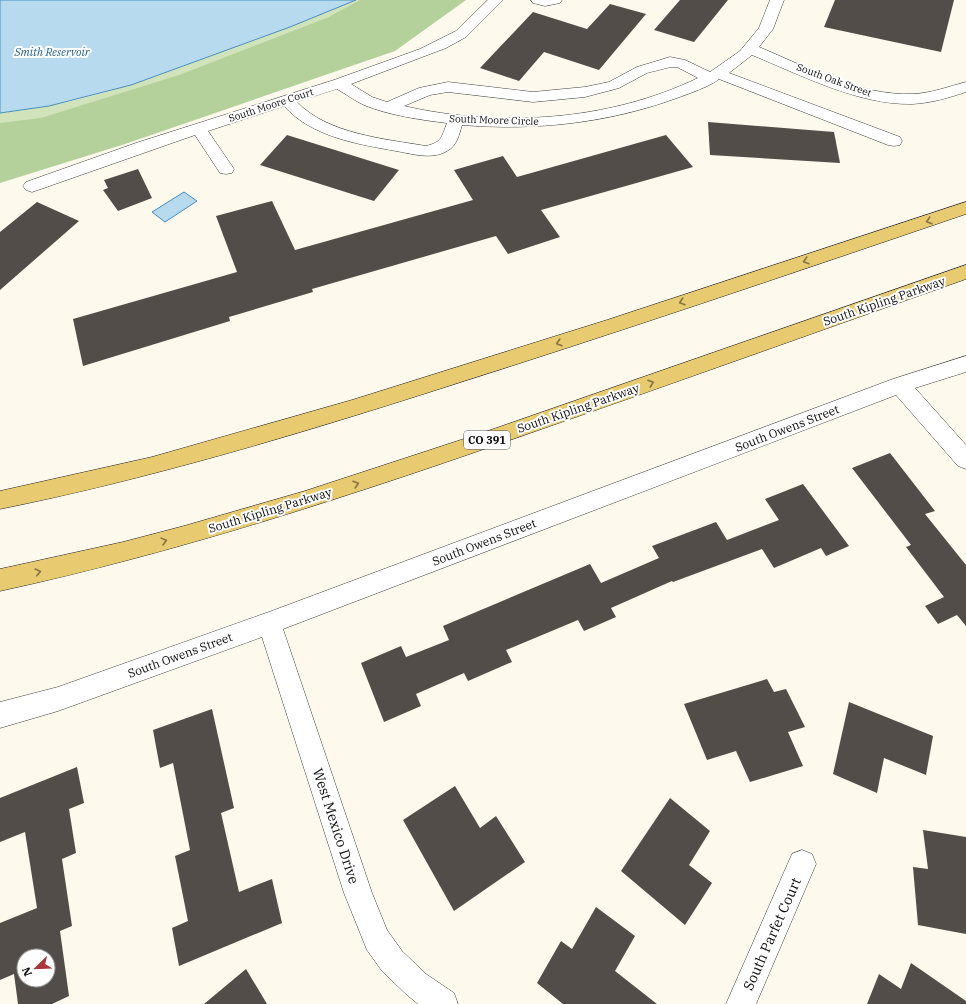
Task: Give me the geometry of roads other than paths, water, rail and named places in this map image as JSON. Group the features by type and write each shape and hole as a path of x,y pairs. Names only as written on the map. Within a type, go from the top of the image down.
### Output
{"main road":[{"path":"0,500 129,472 255,438 475,370 966,208"},
{"name":"South Kipling Parkway","path":"0,580 146,547 267,513 376,478 966,272"}],"street":[{"name":"South Moore Court","path":"32,186 340,83 441,45 461,34 496,0"},
{"path":"538,0 545,2 555,0"},
{"name":"South Moore Circle","path":"340,83 366,99 388,107 456,119 526,122 594,116 658,100 693,87 715,76 739,60 750,48 768,24 773,15 777,0"},
{"name":"South Oak Street","path":"750,48 841,85 888,98 906,100 943,97 966,87"},
{"path":"388,107 425,90 448,87 533,97 585,92 614,86 642,70 670,62 680,63 894,141"},
{"path":"287,100 297,111 324,126 356,139 426,151 441,148 448,143 456,119"},
{"path":"199,129 226,169"},
{"name":"South Owens Street","path":"0,715 58,699 269,623 900,385 966,364"},
{"path":"900,385 966,460"},
{"name":"West Mexico Drive","path":"269,623 358,893 377,940 392,961 416,984 443,1004"},
{"name":"South Parfet Court","path":"741,1004 802,864"}],"water":[{"name":"Smith Reservoir","path":"0,0 356,0 290,27 131,85 49,106 0,113"},
{"path":"184,192 197,201 165,222 152,212"}]}
